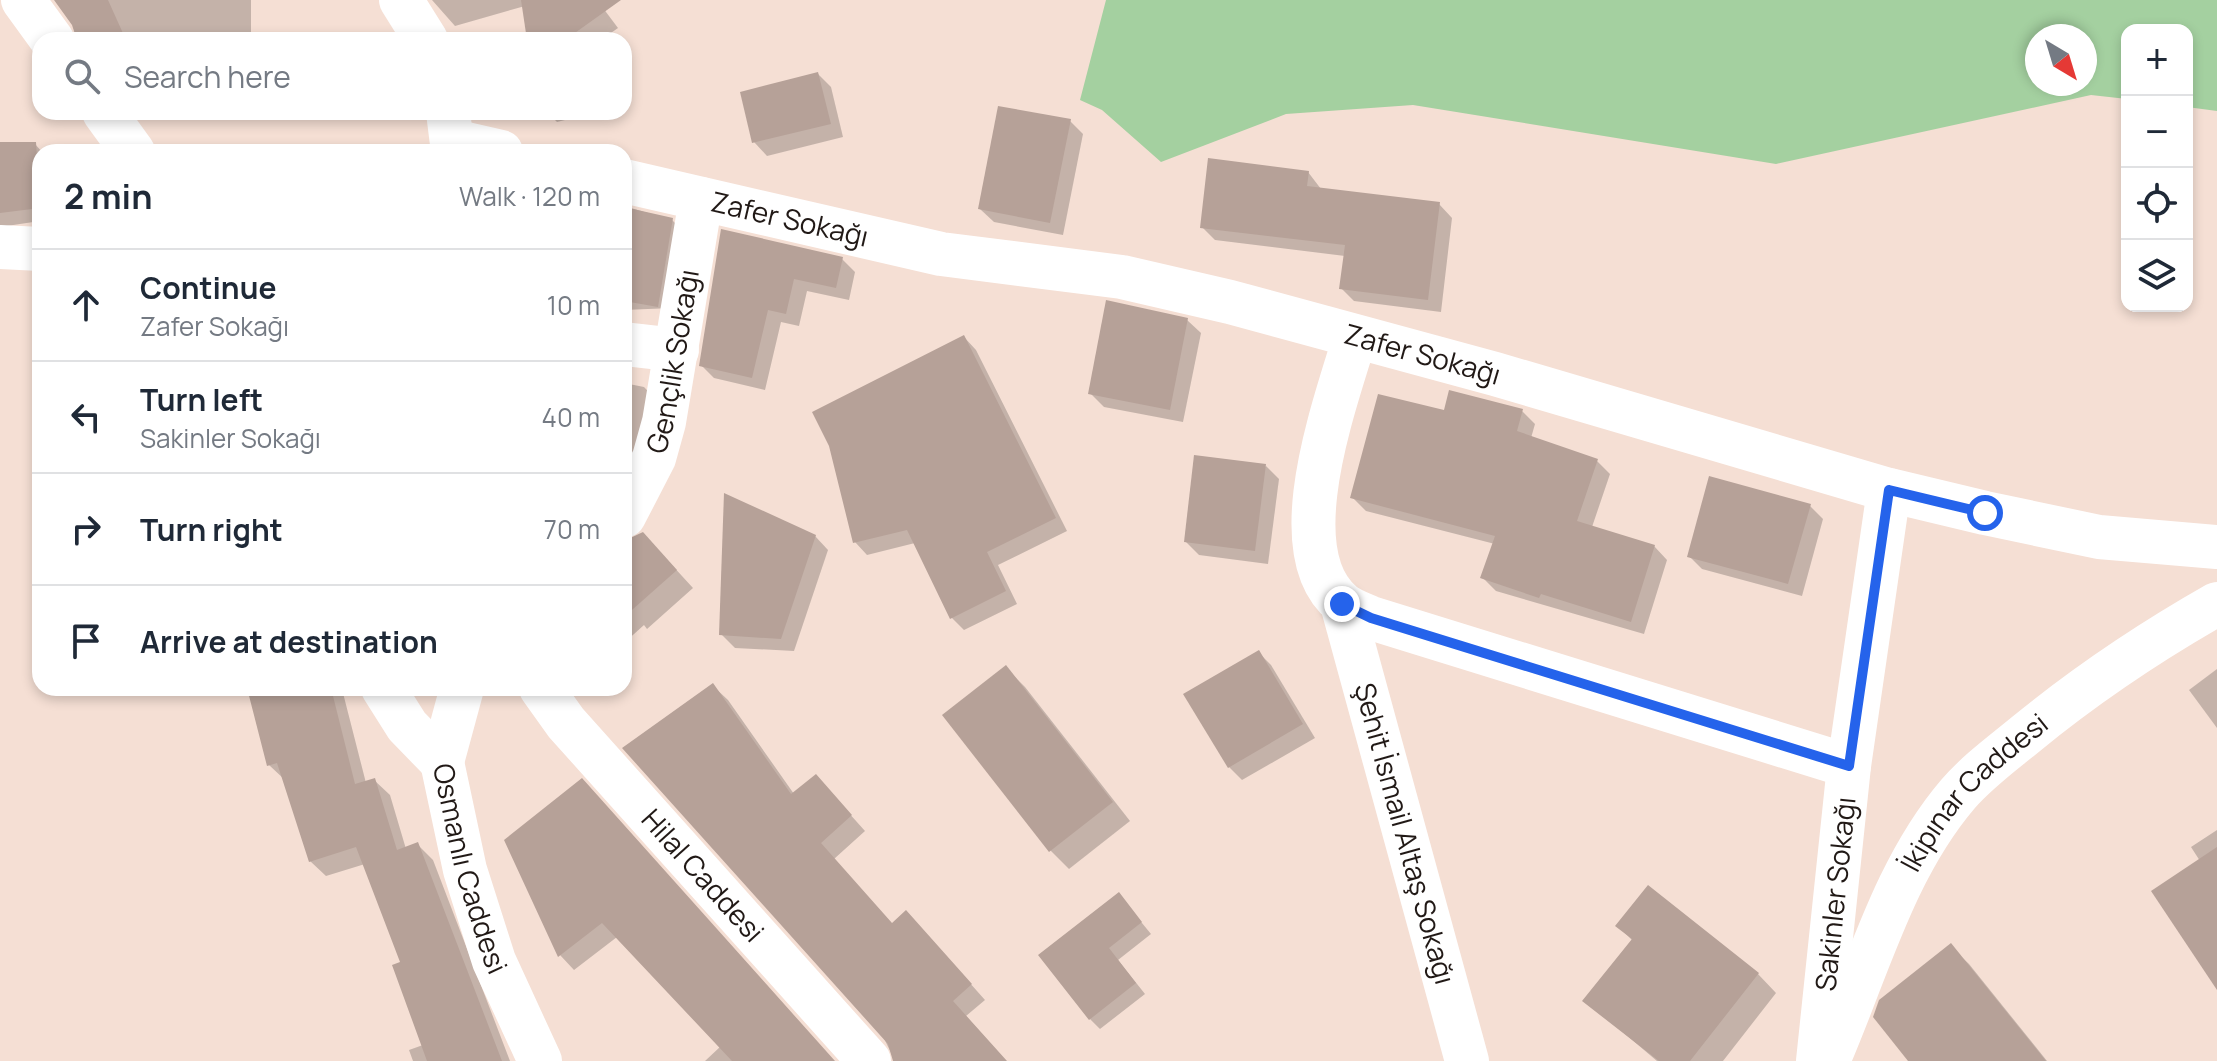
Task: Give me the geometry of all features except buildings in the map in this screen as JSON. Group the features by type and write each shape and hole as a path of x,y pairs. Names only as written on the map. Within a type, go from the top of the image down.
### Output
{"street":[{"path":"23,0 46,32"},
{"path":"401,0 421,32"},
{"path":"110,120 127,144"},
{"path":"452,135 478,144"},
{"name":"Zafer Sokağı","path":"632,183 941,254 1122,277 1230,302 1495,374 1889,490 2099,537 2217,547"},
{"name":"Gençlik Sokağı","path":"632,501 654,458 677,350 701,199"},
{"path":"0,247 32,249"},
{"name":"Şehit İsmail Altaş Sokağı","path":"1355,337 1317,481 1312,540 1324,577 1342,604 1467,1061"},
{"path":"632,345 677,350"},
{"name":"Sakinler Sokağı","path":"1818,1061 1849,766 1889,490"},
{"path":"1342,604 1371,618 1849,766"},
{"name":"İkipınar Caddesi","path":"1828,1061 1866,961 1897,894 1958,795 2060,706 2122,662 2217,604"},
{"name":"Osmanlı Caddesi","path":"388,696 407,726 442,762 465,870 494,961 540,1061"},
{"path":"442,762 460,696"},
{"name":"Hilal Caddesi","path":"547,696 566,723 869,1061"}],"green space":[{"path":"1106,0 2217,0 2217,111 2193,108 2193,24 2121,24 2121,98 2097,96 2097,24 2025,24 2025,96 2086,96 1776,164 1413,105 1286,114 1161,162 1102,110 1080,100"}],"route":[{"path":"1342,604 1371,618 1849,766 1889,490 1985,513"}]}
